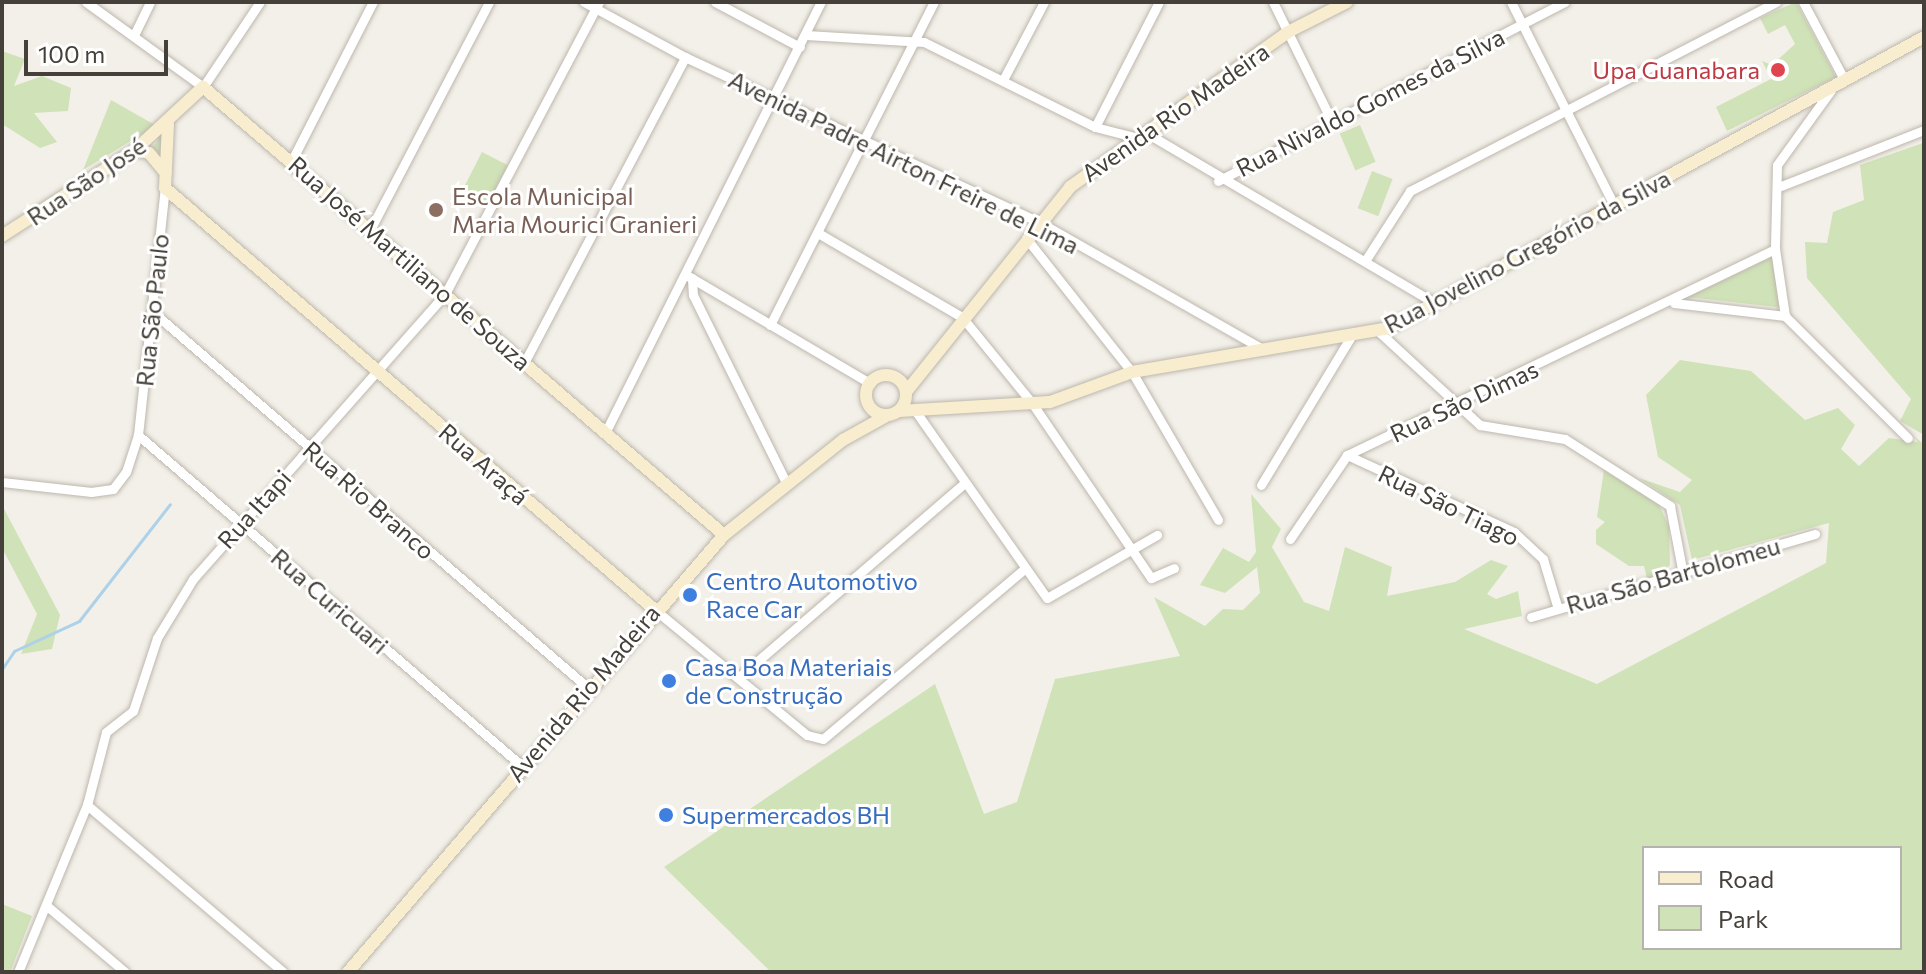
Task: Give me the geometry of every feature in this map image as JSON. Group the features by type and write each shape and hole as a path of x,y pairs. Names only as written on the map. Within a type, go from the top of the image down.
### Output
{"street":[{"name":"Rua José Martiliano de Souza","path":"86,2 135,33 292,160 724,535"},
{"path":"135,33 150,2"},
{"path":"203,87 260,2"},
{"path":"292,160 373,2"},
{"path":"371,228 489,2"},
{"name":"Avenida Padre Airton Freire de Lima","path":"584,2 598,5 685,57 1039,222 1264,350"},
{"path":"716,2 800,47"},
{"path":"606,431 689,276 821,2"},
{"path":"770,325 867,141 934,2"},
{"path":"1004,78 1044,2"},
{"path":"1095,127 1159,2"},
{"path":"1273,2 1332,122"},
{"name":"Avenida Rio Madeira","path":"348,972 654,609 724,535 786,482 843,440 894,413 930,358 1070,187 1288,32 1347,2"},
{"path":"1511,2 1614,205"},
{"name":"Rua Nivaldo Gomes da Silva","path":"1218,181 1565,2"},
{"path":"1365,261 1410,191 1776,2"},
{"path":"1803,2 1839,85 1789,138 1777,165 1781,186 1775,249 1785,316 1908,438"},
{"name":"Rua Itapi","path":"87,805 106,732 133,711 157,638 193,579 445,294 598,5"},
{"path":"806,35 915,42 1004,78 1095,127 1143,136 1433,302"},
{"name":"Rua Jovelino Gregório da Silva","path":"894,413 914,409 1032,403 1132,372 1378,331 1924,37"},
{"path":"524,363 685,57"},
{"name":"Rua São José","path":"2,236 135,150 168,124 203,87"},
{"name":"Rua São Paulo","path":"2,482 113,489 138,435 165,188 168,124"},
{"path":"1781,186 1924,130"},
{"path":"135,150 149,153 166,173"},
{"name":"Rua Araçá","path":"165,188 654,609 807,735 823,739 1024,569"},
{"path":"818,233 962,317 1032,403 1151,578 1174,568"},
{"path":"1026,238 1132,372 1218,520"},
{"name":"Rua São Dimas","path":"1347,455 1674,303 1775,249"},
{"path":"689,276 871,384"},
{"path":"689,276 693,295 786,482"},
{"path":"1674,303 1785,316"},
{"name":"Rua Rio Branco","path":"153,312 587,687"},
{"path":"1378,331 1480,425 1565,439 1670,506 1683,574"},
{"path":"1261,485 1350,338"},
{"name":"Avenida Rio Madeira","path":"843,440 867,400 871,384 930,358"},
{"path":"892,377 963,484 1047,598 1157,535"},
{"path":"867,400 894,413"},
{"name":"Rua Curicuari","path":"138,435 522,766"},
{"path":"1290,539 1347,455"},
{"name":"Rua São Tiago","path":"1347,455 1514,532 1543,559 1558,609"},
{"path":"739,677 963,484"},
{"name":"Rua São Bartolomeu","path":"1531,617 1815,534"},
{"path":"18,972 87,805 283,972"},
{"path":"47,906 125,972"}],"green space":[{"path":"1796,2 1836,77 1727,131 1716,107 1771,79 1762,61 1772,65 1795,44 1785,25 1768,34 1760,18"},
{"path":"2,51 25,59 14,86 42,76 71,88 68,111 34,113 57,142 40,148 2,124"},
{"path":"111,100 155,125 163,139 162,155 152,148 159,139 142,134 83,170"},
{"path":"1360,125 1376,162 1355,170 1340,134"},
{"path":"1923,143 1924,435 1900,421 1911,399 1807,278 1805,242 1827,243 1833,212 1864,200 1860,165"},
{"path":"482,152 508,165 487,205 462,192"},
{"path":"1372,171 1393,179 1378,216 1358,208"},
{"path":"1776,255 1784,308 1688,297"},
{"path":"1680,360 1751,371 1805,420 1838,408 1855,425 1841,449 1859,466 1889,438 1918,442 1912,435 1924,444 1924,972 771,972 664,867 935,684 984,814 1017,802 1055,679 1180,656 1154,597 1205,626 1223,609 1243,610 1260,593 1257,567 1225,593 1200,585 1223,548 1249,562 1256,552 1251,494 1281,529 1272,547 1304,602 1329,611 1345,547 1392,567 1387,596 1455,582 1491,560 1508,566 1487,594 1496,599 1518,591 1522,616 1464,629 1597,684 1826,563 1829,523 1692,560 1680,505 1639,478 1680,492 1692,480 1658,457 1646,395"},
{"path":"1604,470 1659,505 1669,526 1670,565 1657,577 1647,578 1644,566 1629,566 1596,544 1596,530 1605,522 1597,517"},
{"path":"2,505 60,615 52,649 21,654 37,614 2,548"},
{"path":"2,904 32,916 10,972 2,972"}],"waterway":[{"path":"2,669 14,651 79,621 170,504"}],"place":[{"name":"Upa Guanabara","path":"1778,70"},
{"name":"Escola Municipal Maria Mourici Granieri","path":"436,210"},
{"name":"Centro Automotivo Race Car","path":"690,595"},
{"name":"Casa Boa Materiais de Construção","path":"669,681"},
{"name":"Supermercados BH","path":"666,815"}]}
